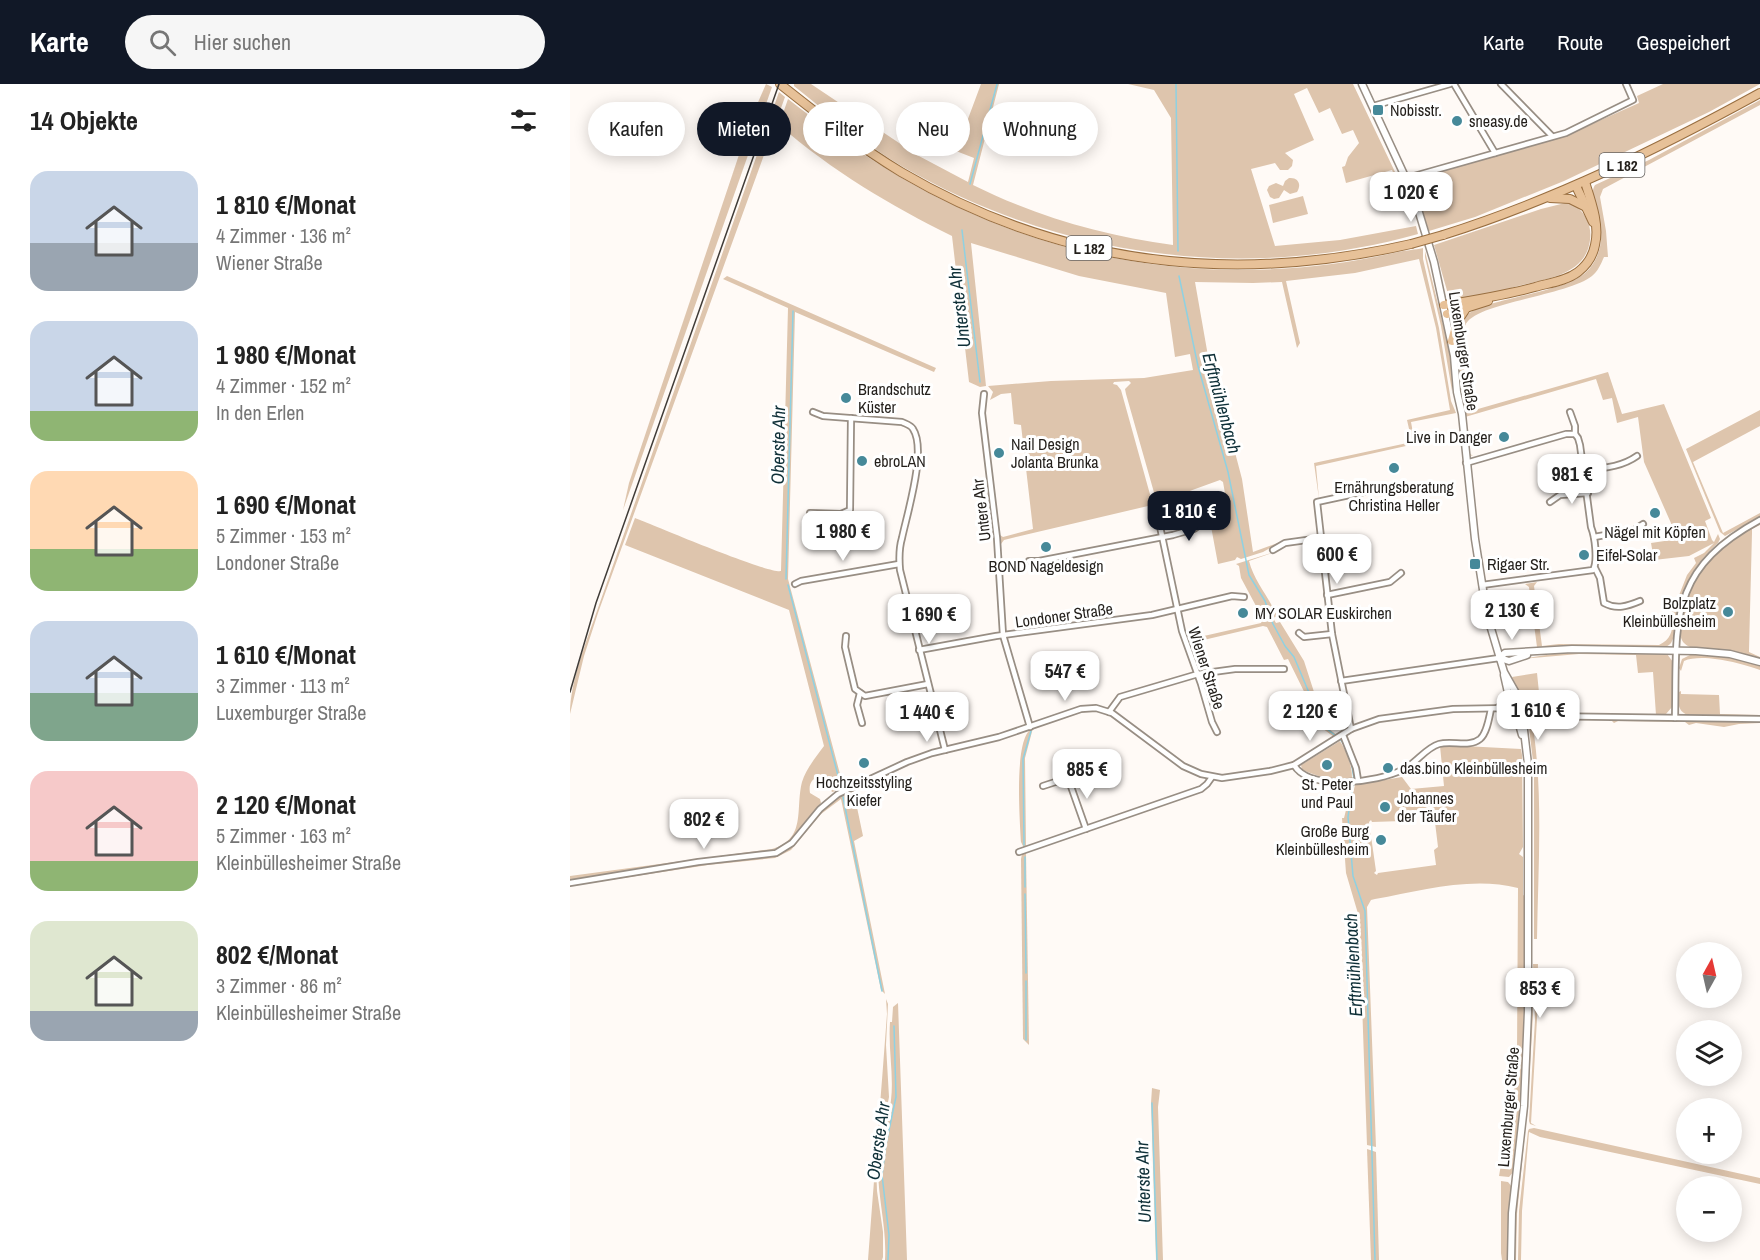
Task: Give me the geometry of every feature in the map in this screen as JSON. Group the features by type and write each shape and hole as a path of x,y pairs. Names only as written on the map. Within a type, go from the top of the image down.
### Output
{"main road":[{"name":"L 182","path":"780,84 867,151 937,192 1021,228 1089,248 1162,261 1246,266 1326,260 1411,244 1443,235 1585,182 1668,142 1760,93"},
{"name":"L 182","path":"1444,305 1492,298 1554,282 1577,273 1587,263 1594,250 1596,238 1585,182"},
{"path":"1576,186 1595,225"},
{"name":"L 182","path":"1546,198 1570,199 1584,206"},
{"name":"L 182","path":"1447,314 1492,298"},
{"path":"1452,341 1457,322 1465,309"}],"street":[{"name":"Luxemburger Straße","path":"1362,84 1407,178 1418,208 1447,314 1488,621 1504,672 1521,699 1527,753 1527,1043 1522,1125 1512,1214 1511,1260"},
{"path":"1373,106 1450,84"},
{"path":"1454,84 1495,153"},
{"path":"1501,84 1552,136"},
{"path":"1407,178 1566,133 1633,100 1626,84"},
{"name":"Untere Ahr","path":"984,394 982,413 997,538 1003,635 1030,727"},
{"path":"813,412 823,416 902,422 911,426 915,432 917,445 915,478 901,539 899,564 945,750"},
{"path":"1570,412 1585,469 1585,483 1594,537 1595,567 1600,578 1604,603 1624,607 1640,601"},
{"path":"810,513 841,514 849,510 851,418"},
{"path":"1466,463 1566,434 1575,434"},
{"path":"1585,469 1617,465 1629,462 1638,456"},
{"path":"1351,729 1332,634 1317,502 1382,488 1393,490"},
{"path":"1550,502 1560,495 1588,493"},
{"name":"Wiener Straße","path":"1154,498 1182,631 1217,732"},
{"path":"1675,718 1681,607 1694,575 1718,547 1760,520"},
{"path":"1029,561 1039,561 1194,529 1204,522"},
{"path":"1594,537 1634,530 1643,524"},
{"path":"1273,550 1285,543 1321,538"},
{"path":"795,585 801,581 899,564"},
{"path":"1482,585 1589,571 1595,567"},
{"path":"1327,595 1390,582 1401,573"},
{"name":"Wiener Straße","path":"1177,609 1232,596 1244,597"},
{"name":"Londoner Straße","path":"919,650 1003,635 1152,615 1177,609"},
{"path":"1299,633 1304,637 1332,634"},
{"path":"846,636 845,647 855,689 865,696 928,684"},
{"path":"1341,681 1499,658 1509,661 1540,652 1581,648 1723,653 1760,662"},
{"path":"1109,712 1120,697 1198,674 1235,669 1284,669"},
{"name":"Luxemburger Straße","path":"1504,672 1509,704 1517,717 1522,733 1527,777"},
{"path":"860,693 857,705 862,723"},
{"path":"570,883 698,862 776,853 792,843 820,809 834,797 907,762 989,740 1081,709 1096,708 1122,719 1178,763 1195,772 1212,777 1236,777 1294,765 1351,729 1379,719 1400,714 1453,709 1491,709 1509,704 1517,695"},
{"path":"1509,704 1518,709 1521,705"},
{"path":"1294,765 1301,773 1314,780 1330,782 1355,781 1404,770 1439,744 1479,740 1484,734 1491,709"},
{"path":"1532,718 1538,716 1760,719"},
{"path":"1340,737 1356,768 1355,781"},
{"path":"1043,786 1092,770"},
{"path":"1019,852 1201,789 1212,777"},
{"path":"1068,778 1086,829"}],"shaded area":[{"path":"766,84 772,87 767,102 758,102"},
{"path":"794,84 811,84 838,102 814,102"},
{"path":"981,84 999,84 994,102 982,102 982,150 973,185 1021,206 1070,223 1121,236 1173,245 1171,118 1154,90 1128,84 1353,84 1406,195 1403,194 1392,170 1346,183 1342,167 1345,166 1348,157 1359,143 1353,130 1342,134 1330,108 1319,113 1307,88 1294,94 1314,140 1285,153 1293,160 1288,170 1280,170 1275,163 1251,169 1275,246 1340,240 1416,226 1418,234 1353,249 1288,257 1222,258 1156,253 1091,241 1027,223 964,198 884,155 884,133 896,141 896,156 919,156 968,182 974,158 969,156 970,113"},
{"path":"1663,84 1760,84 1709,112 1564,181 1475,217 1429,231 1414,188 1415,177 1565,136 1639,103 1637,96"},
{"path":"779,92 785,97 783,102 775,102"},
{"path":"788,99 803,110 803,144 791,135 791,102 787,102"},
{"path":"1760,100 1760,105 1603,189 1600,197 1608,257 1604,257 1598,270 1592,276 1563,289 1484,311 1471,318 1465,326 1463,333 1464,364 1468,404 1471,411 1608,372 1622,414 1664,404 1711,518 1705,521 1712,540 1714,542 1718,534 1720,539 1697,566 1687,583 1679,602 1675,634 1669,645 1660,647 1541,647 1518,651 1518,649 1537,647 1529,587 1525,584 1537,582 1534,586 1542,646 1559,644 1659,645 1665,642 1671,633 1673,622 1672,603 1676,603 1687,575 1696,563 1694,558 1704,553 1714,543 1689,556 1654,560 1651,543 1678,539 1644,462 1638,417 1617,423 1612,398 1603,400 1596,379 1465,417 1469,453 1473,456 1469,455 1464,410 1464,398 1461,394 1458,337 1461,322 1469,313 1483,307 1562,285 1578,278 1590,268 1598,255 1601,243 1601,231 1593,201 1595,185 1649,160"},
{"path":"739,156 748,156 623,510 629,483"},
{"path":"757,156 764,156 598,613 584,656 570,714 573,688 584,647"},
{"path":"867,156 937,197 1012,230 1065,247 1120,259 1175,267 1231,270 1287,268 1343,262 1423,248 1423,259 1439,328 1451,401 1456,413 1411,422 1415,444 1316,466 1319,499 1314,463 1412,442 1407,420 1450,410 1436,328 1419,259 1355,273 1286,281 1300,343 1297,348 1282,282 1195,282 1211,373 1242,479 1253,552 1283,541 1263,552 1241,559 1237,557 1235,560 1218,564 1210,521 1229,516 1223,482 1220,480 1162,501 1160,504 1160,498 1155,496 1126,394 1125,389 1131,383 1129,381 1113,384 1121,390 1151,498 1148,506 1004,540 1001,544 1000,535 1003,537 1033,529 1021,425 1014,424 1011,393 1001,394 990,400 993,392 988,386 1144,378 1193,370 1190,354 1175,357 1166,293 1079,276 971,243 986,386 980,387 969,382 952,236 862,186 819,157"},
{"path":"1289,178 1298,182 1297,192 1290,194 1284,190 1279,198 1270,197 1267,190 1269,186 1276,183 1283,186"},
{"path":"1303,196 1308,214 1273,223 1269,205"},
{"path":"1565,203 1575,206 1582,212 1590,232 1587,252 1573,268 1552,278 1476,297 1460,299 1448,294 1434,245"},
{"path":"1425,251 1449,349 1454,378 1452,391 1441,326"},
{"path":"727,276 936,368 934,372 795,312 788,579 844,789 832,792 825,779 813,780 810,793 820,799 821,803 789,842 769,852 697,860 570,880 570,876 772,849 783,844 795,831 798,822 800,792 804,777 824,746 789,610 625,545 635,518 735,558 781,571 788,308 723,279"},
{"path":"1760,410 1760,426 1693,462 1723,533 1760,513 1760,517 1725,536 1720,532 1686,449"},
{"path":"1760,523 1752,529 1749,652 1760,659 1729,651 1686,645 1680,631 1684,605 1698,575 1707,563 1731,541"},
{"path":"1278,551 1249,561 1254,575 1277,616 1273,618 1276,623 1280,622 1304,661 1325,726 1337,735 1334,737 1322,728 1288,659 1284,660 1267,627 1195,642 1194,645 1191,637 1261,623 1263,619 1241,578 1239,566 1236,564"},
{"path":"1565,652 1667,654 1673,662 1672,707 1666,714 1656,715 1653,672 1638,673 1636,655 1579,654 1520,659"},
{"path":"1692,654 1733,658 1760,665 1760,670 1732,662 1701,658 1684,661 1681,671 1679,668 1682,659"},
{"path":"1537,673 1541,712 1525,711 1525,697 1517,688 1512,677"},
{"path":"1681,691 1681,694 1719,695 1720,714 1760,716 1688,715 1679,706 1678,699"},
{"path":"1560,719 1536,725 1534,734 1539,836 1537,939 1534,939 1534,769 1529,728 1537,720"},
{"path":"1596,719 1760,721 1760,723 1724,727 1696,723 1689,725 1685,722 1618,721 1614,723 1611,720"},
{"path":"1033,728 1025,758 1026,848 1024,848 1021,842 1020,762 1027,734"},
{"path":"1340,741 1349,759 1352,778 1324,778 1302,770 1301,765"},
{"path":"1440,746 1521,749 1522,755 1523,847 1519,854 1523,857 1523,895 1525,896 1523,1034 1514,1171 1509,1177 1499,1176 1514,1088 1517,1053 1518,888 1464,884 1371,900 1367,907 1376,1147 1367,1145 1359,917 1346,873 1342,818 1344,818 1347,806 1350,806 1355,785 1402,777 1411,789 1444,786","holes":["1434,814 1438,847 1434,850 1436,865 1378,873 1377,875 1374,873 1376,871 1369,822 1371,820 1372,822 1403,821 1415,815"]},
{"path":"860,787 851,793 854,793 863,836 854,841 885,994 881,990 841,799 821,814 791,850 775,858 708,865 591,883 698,864 774,857 794,845 829,804"},
{"path":"1026,853 1029,1045 1023,1039 1021,859 1022,854"},
{"path":"1533,964 1538,964 1531,1123 1536,1126 1530,1124 1529,1121 1535,1020"},
{"path":"1531,975 1533,1015 1527,1118 1526,1115"},
{"path":"886,999 888,1004 886,1045 889,1097 876,1164 883,1232 883,1257 882,1260 868,1260 887,1014"},
{"path":"898,1003 907,1260 885,1260 878,1168 891,1100 890,1022 892,1022 893,1007"},
{"path":"1152,1088 1160,1090 1158,1107 1163,1260 1156,1260"},
{"path":"1534,1128 1676,1159 1676,1164 1697,1164 1760,1178 1760,1184 1742,1180 1742,1176 1723,1176 1540,1137 1529,1132 1522,1211 1521,1260 1518,1260 1519,1211 1529,1129"},
{"path":"1525,1133 1517,1214 1516,1260 1514,1260 1516,1203"},
{"path":"1367,1149 1376,1152 1379,1260 1371,1260"},
{"path":"1501,1181 1508,1182 1512,1187 1508,1260 1502,1260 1501,1253"}],"waterway":[{"name":"Unterste Ahr","path":"970,184 997,84"},
{"name":"Erftmühlenbach","path":"1176,84 1178,251"},
{"name":"Unterste Ahr","path":"962,230 980,382"},
{"name":"Erftmühlenbach","path":"1179,276 1198,366 1228,472 1249,575 1265,601 1273,624 1285,646 1294,657 1323,726 1336,736"},
{"name":"Oberste Ahr","path":"786,579 793,311"},
{"name":"Oberste Ahr","path":"788,585 841,787"},
{"name":"Unterste Ahr","path":"1024,845 1023,759 1031,731"},
{"name":"Erftmühlenbach","path":"1340,739 1346,747"},
{"name":"Erftmühlenbach","path":"1351,760 1354,779"},
{"name":"Erftmühlenbach","path":"1353,784 1348,817 1353,876 1365,911 1375,1260"},
{"name":"Oberste Ahr","path":"843,797 882,991"},
{"name":"Unterste Ahr","path":"1025,857 1025,887"},
{"name":"Unterste Ahr","path":"1025,894 1026,973"},
{"name":"Unterste Ahr","path":"1026,981 1026,1040"},
{"name":"Oberste Ahr","path":"888,1260 889,1235 882,1175 896,1097 894,1026"},
{"name":"Unterste Ahr","path":"1152,1103 1157,1260"}],"railway":[{"path":"570,692 596,603 779,84"}],"place":[{"name":"Nobisstr.","path":"1378,110"},
{"name":"sneasy.de","path":"1457,121"},
{"name":"Brandschutz Küster","path":"846,398"},
{"name":"Live in Danger","path":"1504,437"},
{"name":"Nail Design Jolanta Brunka","path":"999,453"},
{"name":"ebroLAN","path":"862,461"},
{"name":"Ernährungsberatung Christina Heller","path":"1394,468"},
{"name":"Nägel mit Köpfen","path":"1655,513"},
{"name":"BOND Nageldesign","path":"1046,547"},
{"name":"Eifel-Solar","path":"1584,555"},
{"name":"Rigaer Str.","path":"1475,564"},
{"name":"Bolzplatz Kleinbüllesheim","path":"1728,612"},
{"name":"MY SOLAR Euskirchen","path":"1243,613"},
{"name":"Hochzeitsstyling Kiefer","path":"864,763"},
{"name":"St. Peter und Paul","path":"1327,765"},
{"name":"das.bino Kleinbüllesheim","path":"1388,768"},
{"name":"Johannes der Täufer","path":"1385,807"},
{"name":"Große Burg Kleinbüllesheim","path":"1381,840"}]}
